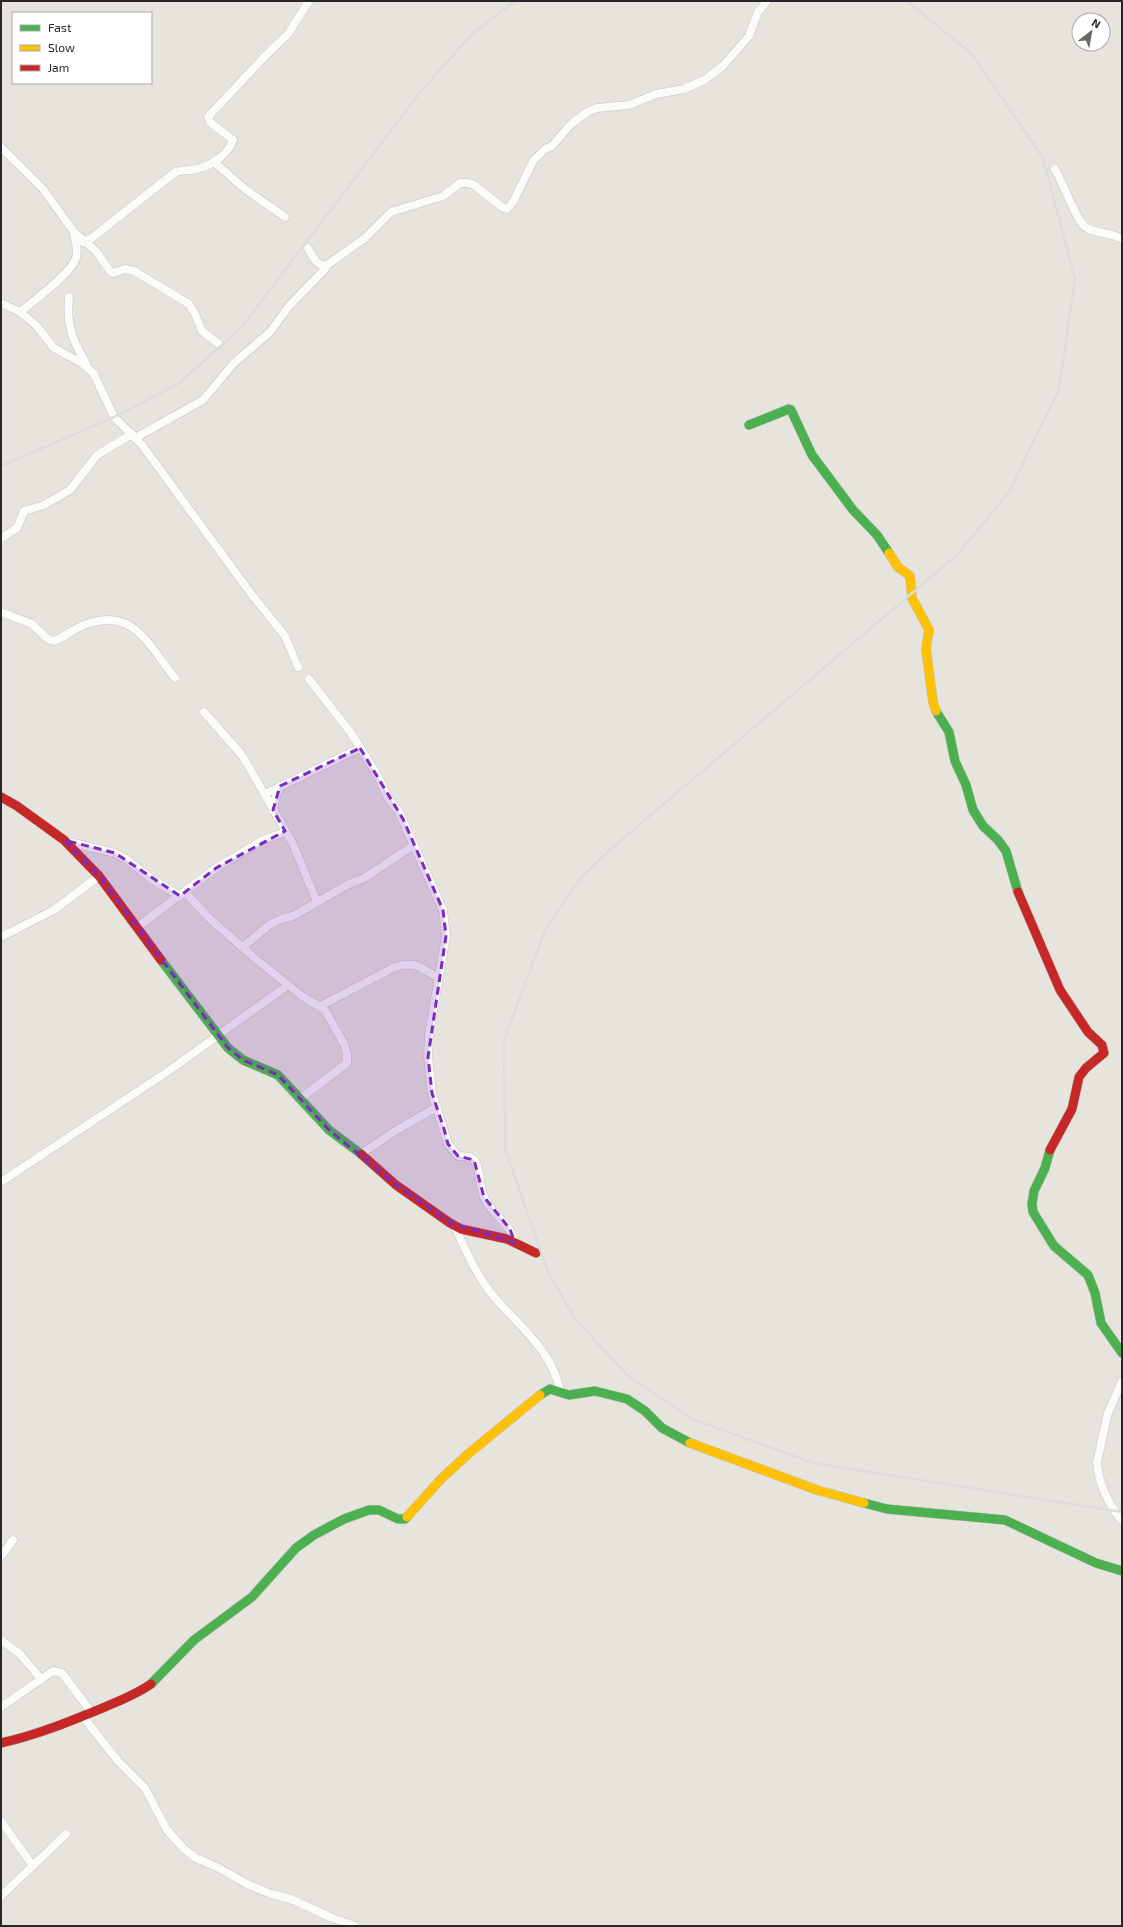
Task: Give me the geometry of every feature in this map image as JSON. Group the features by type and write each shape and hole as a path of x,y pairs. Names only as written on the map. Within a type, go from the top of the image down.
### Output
{"street":[{"path":"83,242 92,238 174,173 181,170 197,169 214,162 222,155 233,140 210,122 209,116 233,92 264,56 288,34 309,1"},
{"path":"308,248 317,263 323,266 327,265 364,238 387,214 443,196 460,183 469,183 474,185 502,207 507,209 513,202 533,161 545,149 552,146 571,124 587,112 597,108 629,105 656,94 684,89 704,80 723,66 749,36 758,12 767,1"},
{"path":"1,147 43,189 74,232 83,242 97,253 111,272 126,269 134,271 185,301 195,314 202,331 219,344"},
{"path":"214,162 245,189 285,217"},
{"path":"1055,169 1062,179 1082,224 1088,229 1122,239"},
{"path":"20,312 67,272 74,263 77,247 74,232"},
{"path":"1,538 17,528 24,512 44,505 70,490 97,455 203,400 239,358 270,332 289,306 325,269"},
{"path":"69,297 67,314 70,332 88,368 97,379 114,416 134,436 171,483 252,595 285,636 298,668"},
{"path":"1,303 20,312 36,325 54,348 88,368"},
{"path":"749,425 789,409 791,410 812,455 823,471 876,535 898,567 909,574 912,598 929,630 926,649 933,702 948,732 955,761 966,785 971,804 983,826 998,840 1006,851 1018,892 1060,990 1088,1032 1099,1041 1104,1049 1103,1055 1086,1068 1079,1077 1072,1109 1051,1148 1046,1168 1034,1191 1032,1204 1033,1212 1038,1222 1054,1246 1088,1275 1095,1294 1102,1323 1110,1338 1122,1352"},
{"path":"1,612 32,624 48,639 54,641 84,625 106,619 115,619 125,622 141,633 175,678"},
{"path":"310,678 351,733 378,776 388,798 399,812 414,845 420,863 443,910 446,936 428,1047 430,1078 448,1144 458,1156 469,1157 474,1160 478,1167 484,1197 491,1209 510,1229 515,1243"},
{"path":"204,712 241,754 265,794 293,844 317,902"},
{"path":"265,794 360,748"},
{"path":"273,810 280,786"},
{"path":"1,797 17,806 64,840 99,876 136,928 228,1048 243,1060 278,1075 301,1098 329,1130 361,1154 396,1185 455,1227 515,1243 536,1253"},
{"path":"136,928 216,868 263,840 285,832"},
{"path":"64,840 115,853 126,859 153,880 183,894 288,985 328,1013 344,1044 347,1060 343,1067 301,1098"},
{"path":"244,947 269,925 281,919 293,916 347,885 366,878 414,845"},
{"path":"1,937 54,910 99,876"},
{"path":"320,1006 383,973 405,964 419,965 438,978"},
{"path":"2,1180 170,1070 288,985"},
{"path":"361,1154 395,1131 437,1107"},
{"path":"455,1227 469,1257 489,1291 544,1356 558,1379 560,1391"},
{"path":"1122,1381 1108,1413 1097,1462 1108,1499 1122,1521"},
{"path":"1,1743 23,1738 83,1717 149,1686 160,1677 186,1648 247,1602 264,1586 294,1550 313,1535 347,1518 371,1509 381,1511 400,1520 405,1519 468,1454 514,1417 533,1399 550,1389 569,1395 587,1391 595,1391 627,1399 645,1411 662,1428 680,1439 816,1490 887,1510 911,1510 1005,1520 1096,1563 1122,1571"},
{"path":"1,1556 13,1540"},
{"path":"1,1640 20,1654 41,1679"},
{"path":"1,1707 53,1670 62,1673 92,1713"},
{"path":"83,1717 118,1761 145,1788 167,1830 184,1850 196,1858 217,1867 253,1887 271,1894 291,1899 330,1917 355,1926"},
{"path":"1,1821 33,1866"},
{"path":"1,1896 66,1834"}],"highlighted area":[{"path":"360,748 403,819 443,910 446,936 428,1057 432,1093 448,1144 458,1156 474,1160 484,1197 510,1229 515,1243 450,1223 396,1185 329,1130 278,1075 243,1060 228,1048 99,876 64,840 115,853 180,896 216,868 285,831 273,810 280,786"}],"railway":[{"path":"1,466 114,417 178,384 241,328 418,95 471,35 515,1"},
{"path":"907,1 972,54 1043,158 1075,279 1059,389 1009,492 958,554 612,848 581,878 546,928 504,1040 505,1149 548,1272 576,1320 627,1375 692,1419 814,1463 1122,1512"}],"traffic: fast":[{"path":"749,425 789,409 791,410 812,455 853,510 877,535 889,553"},
{"path":"936,711 949,732 955,761 966,785 973,810 983,826 998,840 1006,851 1018,892"},
{"path":"161,960 228,1048 243,1060 278,1075 329,1130 361,1154"},
{"path":"1050,1150 1045,1168 1034,1191 1032,1204 1033,1212 1054,1246 1088,1275 1095,1293 1101,1323 1122,1353"},
{"path":"540,1395 550,1389 569,1395 595,1391 627,1399 645,1411 662,1428 690,1443"},
{"path":"864,1503 887,1509 1005,1520 1096,1563 1122,1571"},
{"path":"151,1684 194,1640 252,1597 296,1548 314,1535 344,1519 369,1510 379,1510 398,1519 405,1519 407,1517"}],"traffic: slow":[{"path":"889,553 898,567 910,576 912,598 929,630 926,649 933,702 936,711"},
{"path":"407,1517 441,1479 468,1454 540,1395"},
{"path":"690,1443 817,1490 864,1503"}],"traffic: jam":[{"path":"1,797 17,806 64,840 99,876 161,960"},
{"path":"1018,892 1060,990 1088,1032 1102,1045 1104,1053 1086,1068 1079,1077 1072,1109 1050,1150"},
{"path":"361,1154 396,1185 450,1223 461,1229 507,1239 536,1253"},
{"path":"1,1743 41,1732 105,1707 129,1697 151,1684"}]}
